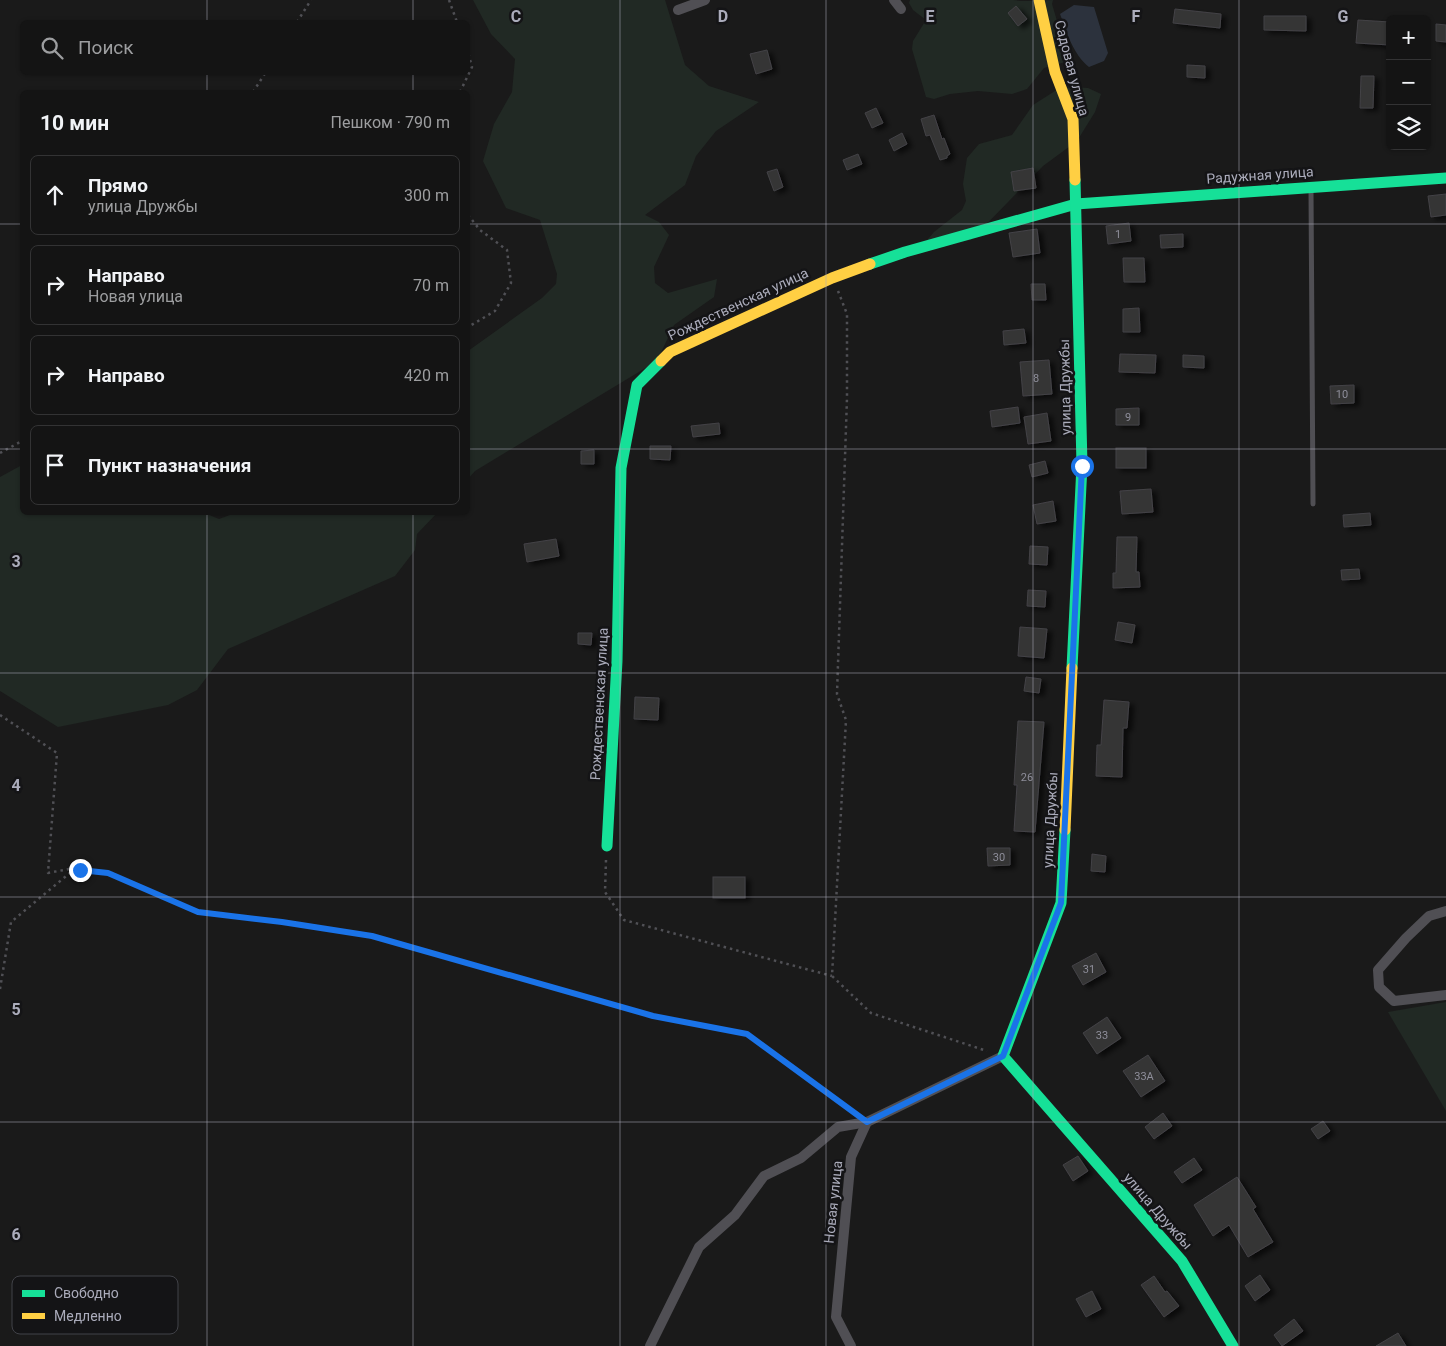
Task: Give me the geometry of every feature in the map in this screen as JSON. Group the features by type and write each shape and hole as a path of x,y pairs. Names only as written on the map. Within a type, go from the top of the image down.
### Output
{"street":[{"path":"678,10 705,0"},
{"name":"Садовая улица","path":"1039,0 1056,72 1073,119 1076,204"},
{"name":"Радужная улица","path":"1076,204 1446,178"},
{"name":"Рождественская улица","path":"607,846 617,661 621,468 637,385 670,352 832,278 905,252 1076,204"},
{"name":"улица Дружбы","path":"1076,204 1082,466 1061,903 1003,1056 1182,1261 1233,1346"},
{"path":"1446,911 1428,916 1378,970 1379,987 1394,1001 1446,995"},
{"path":"650,1346 699,1246 735,1214 764,1176 802,1158 838,1127 867,1122 1003,1056"},
{"name":"Новая улица","path":"851,1346 836,1317 851,1157 867,1122"}],"lane":[{"path":"1311,187 1313,504"}],"path":[{"path":"298,20 310,0"},
{"path":"449,0 456,20"},
{"path":"254,90 264,75"},
{"path":"461,90 468,75"},
{"path":"470,218 480,230 507,250 511,283 495,311 470,326"},
{"path":"832,278 847,314 847,398 837,694 846,720 832,976"},
{"path":"0,453 20,442"},
{"path":"0,715 56,753 48,873 69,869 108,873 198,912 282,922 372,936 653,1016 747,1034 867,1122"},
{"path":"607,846 605,892 624,920 832,976 871,1013 1003,1056"},
{"path":"0,989 11,922 71,872 80,870"}],"shaded area":[{"path":"473,0 665,0 685,65 709,86 759,102 716,131 696,156 685,185 645,215 659,222 669,235 654,267 655,283 668,293 717,279 714,297 674,325 657,361 475,471 470,477 470,350 542,298 556,284 557,274 540,220 506,208 483,161 494,124 512,92 515,59 491,34"},
{"path":"910,0 1053,0 1052,4 1069,61 1044,68 1027,89 1012,94 978,91 950,94 934,99 926,97 912,49 913,41 926,20 913,10 909,3"},
{"path":"1074,5 1094,7 1108,53 1104,61 1089,67 1075,50 1060,14"},
{"path":"1071,87 1088,88 1101,94 1095,112 1077,141 1043,166 971,240 923,245 934,232 962,210 966,201 963,184 967,158 979,144 1012,135 1033,105 1055,91"},
{"path":"20,466 20,515 209,515 219,519 230,515 435,515 417,534 415,550 395,576 228,649 197,690 168,705 58,727 0,691 0,477"},
{"path":"1446,1002 1446,1111 1388,1012"}],"building":[{"path":"1016,6 1027,19 1018,26 1008,13"},
{"path":"1175,9 1221,14 1220,28 1173,23"},
{"path":"1264,16 1306,16 1306,31 1264,30"},
{"path":"1358,20 1386,22 1386,45 1356,43"},
{"path":"1436,24 1446,25 1446,42 1436,41"},
{"path":"767,50 772,69 756,74 750,54"},
{"path":"1187,65 1205,66 1205,78 1187,77"},
{"path":"1361,76 1374,76 1373,108 1360,108"},
{"path":"876,108 883,123 872,128 865,113"},
{"path":"934,115 942,139 944,138 950,154 947,158 940,160 930,135 926,136 921,119"},
{"path":"902,133 907,144 894,151 889,140"},
{"path":"858,154 862,164 847,170 843,160"},
{"path":"1033,168 1036,188 1014,191 1011,172"},
{"path":"777,169 783,187 774,191 767,172"},
{"path":"1446,194 1446,215 1431,217 1428,196"},
{"path":"1129,223 1131,241 1108,244 1106,226"},
{"path":"1037,229 1040,253 1013,257 1009,233"},
{"path":"1183,234 1183,247 1161,248 1160,235"},
{"path":"1123,258 1144,258 1145,282 1124,282"},
{"path":"1031,284 1045,284 1046,300 1032,300"},
{"path":"1139,308 1140,332 1123,332 1123,309"},
{"path":"1024,329 1026,343 1004,345 1003,331"},
{"path":"1120,354 1156,355 1155,373 1119,372"},
{"path":"1183,355 1204,356 1204,368 1183,367"},
{"path":"1049,360 1052,394 1023,396 1020,362"},
{"path":"1354,385 1354,403 1331,404 1330,386"},
{"path":"1018,407 1020,423 992,427 990,411"},
{"path":"1139,408 1139,425 1116,425 1116,409"},
{"path":"1047,413 1051,441 1028,444 1024,417"},
{"path":"719,423 720,434 693,437 691,426"},
{"path":"650,446 671,446 670,460 650,459"},
{"path":"1116,448 1146,448 1146,468 1116,468"},
{"path":"594,450 594,464 581,464 581,451"},
{"path":"1045,461 1048,473 1032,477 1029,465"},
{"path":"1151,489 1153,512 1122,514 1120,491"},
{"path":"1053,501 1056,521 1037,524 1033,505"},
{"path":"1370,513 1371,525 1344,527 1343,515"},
{"path":"1117,537 1137,537 1136,572 1139,572 1140,587 1113,588 1113,573 1116,573"},
{"path":"556,539 559,556 527,562 524,544"},
{"path":"1030,546 1048,547 1047,565 1029,564"},
{"path":"1359,569 1360,579 1342,580 1341,570"},
{"path":"1028,590 1046,591 1045,607 1027,606"},
{"path":"1118,622 1135,625 1132,643 1115,640"},
{"path":"1020,627 1047,629 1044,658 1018,656"},
{"path":"578,633 592,633 591,645 578,644"},
{"path":"1026,677 1041,679 1039,693 1024,691"},
{"path":"635,697 659,698 658,720 634,719"},
{"path":"1104,700 1129,702 1127,728 1123,728 1122,777 1096,776 1097,745 1101,745"},
{"path":"1018,721 1044,722 1035,832 1014,831 1017,785 1014,785"},
{"path":"987,848 1010,848 1010,865 988,866"},
{"path":"1092,854 1106,856 1105,872 1091,871"},
{"path":"713,877 745,877 745,898 713,898"},
{"path":"1096,953 1106,972 1083,985 1072,966"},
{"path":"1107,1017 1121,1038 1097,1054 1083,1033"},
{"path":"1148,1055 1165,1081 1141,1097 1123,1071"},
{"path":"1163,1113 1172,1126 1154,1139 1145,1127"},
{"path":"1323,1121 1330,1131 1318,1139 1311,1129"},
{"path":"1078,1156 1088,1171 1073,1181 1063,1165"},
{"path":"1194,1158 1202,1170 1182,1183 1174,1172"},
{"path":"1237,1177 1256,1207 1253,1209 1273,1242 1248,1257 1229,1225 1213,1236 1194,1205"},
{"path":"1260,1275 1270,1290 1255,1301 1245,1286"},
{"path":"1154,1276 1165,1292 1167,1291 1179,1306 1164,1317 1141,1285"},
{"path":"1092,1291 1101,1309 1086,1317 1076,1299"},
{"path":"1294,1319 1303,1331 1282,1346 1274,1335"},
{"path":"1398,1333 1406,1346 1376,1346"}],"traffic: fast":[{"path":"870,264 905,252 1076,204 1446,178"},
{"path":"1072,668 1082,465 1075,180"},
{"path":"607,846 617,661 621,468 637,385 661,361"},
{"path":"1065,830 1061,903 1003,1056 1182,1261 1233,1346"}],"traffic: slow":[{"path":"1039,0 1055,72 1073,119 1075,180"},
{"path":"661,361 670,352 832,278 870,264"},
{"path":"1065,830 1072,668"}],"route":[{"path":"80,870 108,873 198,912 282,922 372,936 653,1016 747,1034 867,1122 1003,1056 1061,903 1082,466"}]}
